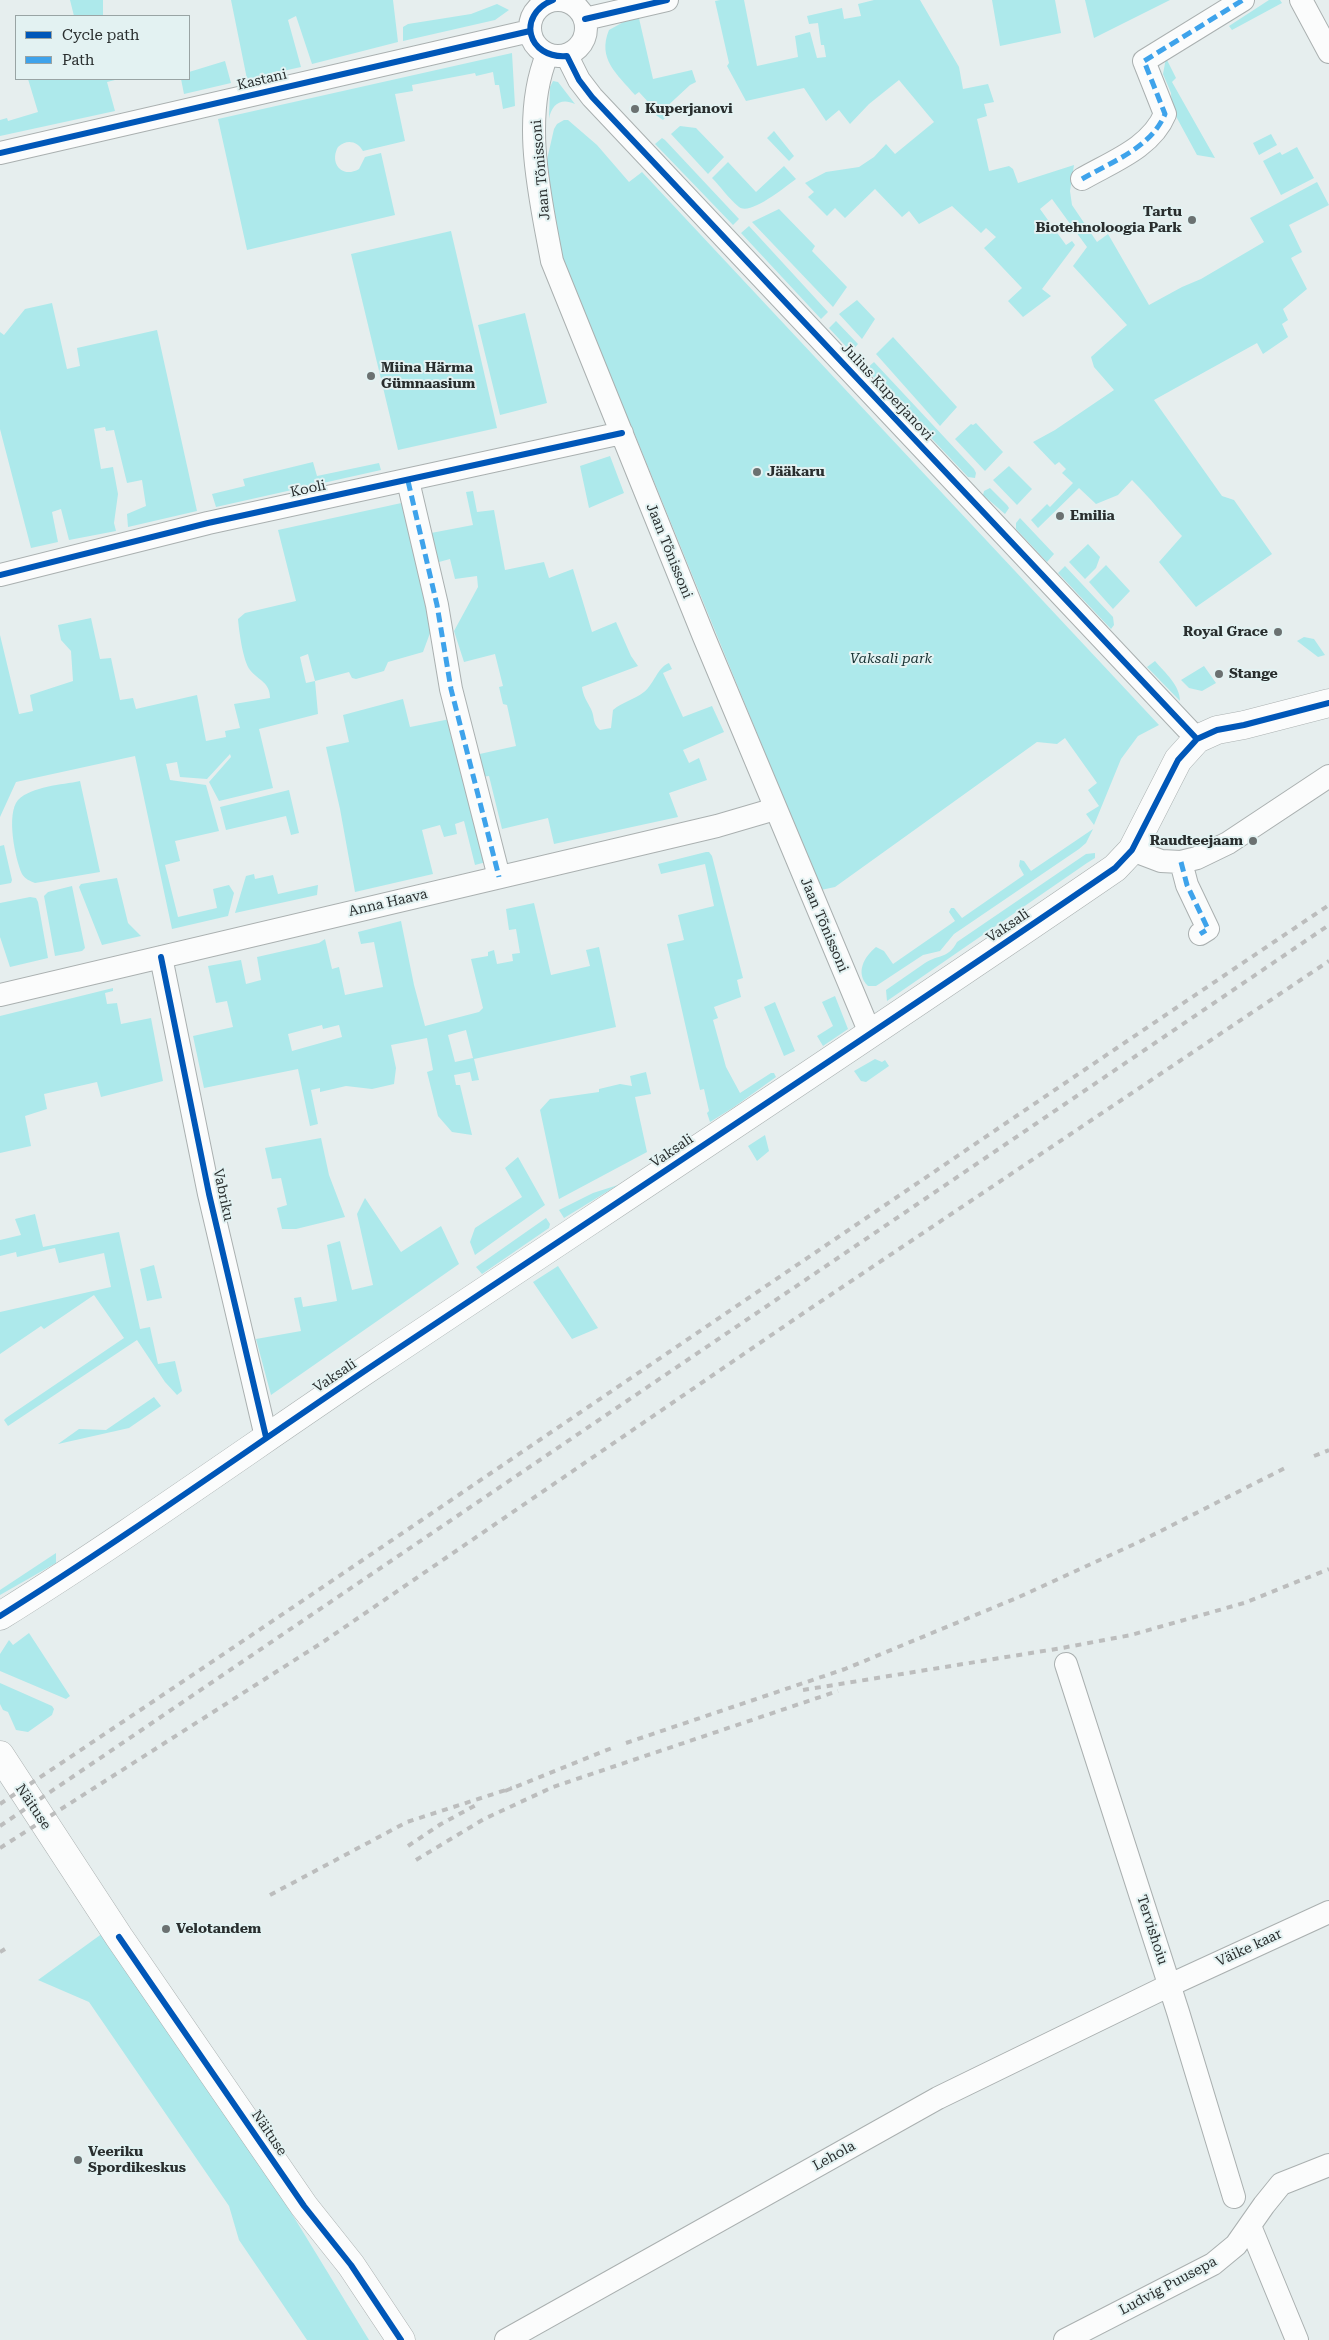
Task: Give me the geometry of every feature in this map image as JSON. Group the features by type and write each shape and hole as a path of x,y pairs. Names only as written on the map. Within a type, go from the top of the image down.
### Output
{"street":[{"path":"553,0 563,0 573,4 580,10 585,19 587,27 582,45 557,55 534,44 530,31 531,21 537,9 553,0"},
{"path":"585,19 667,0"},
{"path":"1082,179 1146,142 1159,128 1165,114 1144,61 1243,0"},
{"path":"1301,0 1329,52"},
{"name":"Kastani","path":"0,153 530,31"},
{"name":"Jaan Tõnissoni","path":"557,55 540,74 534,127 541,204 552,261 775,809 870,1033"},
{"name":"Julius Kuperjanovi","path":"557,55 592,97 1197,739"},
{"name":"Kooli","path":"0,575 208,523 622,433"},
{"path":"408,481 437,605 451,689 499,877"},
{"name":"Vaksali","path":"0,1616 174,1502 266,1437 1115,868 1132,850 1178,760 1197,739 1217,730 1329,703"},
{"path":"1132,850 1161,861 1181,862 1197,858 1228,843 1329,776"},
{"name":"Anna Haava","path":"0,995 718,826 775,809"},
{"path":"1181,862 1187,885 1208,929 1200,934"},
{"name":"Vabriku","path":"161,958 209,1194 266,1437"},
{"name":"Tervishoiu","path":"1066,1664 1170,1985 1234,2197"},
{"name":"Näituse","path":"0,1755 119,1937 304,2206 352,2265 401,2340"},
{"name":"Väike kaar","path":"1170,1985 1329,1912"},
{"name":"Lehola","path":"506,2340 938,2098 1170,1985"},
{"name":"Ludvig Puusepa","path":"1065,2340 1213,2264 1236,2245 1264,2205 1282,2184 1329,2165"},
{"name":"Näituse","path":"304,2206 337,2274 378,2340"},
{"path":"1250,2226 1298,2340"}],"green space":[{"path":"70,0 103,0 103,15 74,15"},
{"path":"231,0 393,0 398,42 312,64 296,16 288,20 301,67 247,79"},
{"path":"744,0 757,66 798,57 795,36 810,32 817,58 826,57 824,45 821,45 818,23 809,24 807,16 842,8 844,19 861,16 858,4 874,0 920,0 959,67 963,89 988,84 994,102 984,104 987,116 977,119 989,171 1009,166 1013,169 1018,183 1074,165 1070,191 1072,205 1097,242 1108,234 1149,305 1201,279 1264,242 1250,218 1317,182 1329,205 1289,225 1302,252 1291,258 1307,289 1283,309 1288,320 1282,324 1288,337 1263,354 1257,343 1154,400 1222,496 1234,500 1272,554 1196,607 1159,562 1182,536 1132,480 1118,495 1096,504 1079,488 1038,528 1031,520 1047,504 1050,507 1073,483 1062,473 1066,469 1059,462 1055,465 1033,442 1055,430 1114,390 1094,367 1091,357 1127,325 1073,266 1087,247 1052,199 1040,209 1066,245 1072,241 1075,245 1042,289 1051,296 1023,317 1008,301 1022,288 984,248 996,237 986,228 981,233 952,206 919,224 909,211 902,217 875,189 845,218 835,208 827,216 808,197 814,192 805,183 826,172 859,167 874,157 886,144 895,154 934,122 899,80 869,104 850,124 839,110 826,121 804,88 746,101 727,66 729,63 715,1"},
{"path":"992,0 1055,0 1061,33 1000,46"},
{"path":"1085,0 1170,0 1094,38"},
{"path":"1269,0 1280,0 1282,3 1232,30 1229,26"},
{"path":"497,4 509,10 495,20 403,41 403,27 408,24 471,14"},
{"path":"638,14 653,79 692,70 696,82 690,85 662,111 667,116 663,120 647,109 650,104 639,92 635,95 616,73 607,58 605,49 609,30"},
{"path":"512,53 515,106 503,109 499,85 495,85 493,72 476,76 475,73 412,85 413,91 395,94 405,141 363,151 352,142 341,144 338,147 335,159 336,164 343,171 347,172 359,169 365,157 381,153 395,215 247,250 218,119"},
{"path":"1166,58 1176,78 1172,82 1215,158 1197,155 1172,109 1171,93 1163,74"},
{"path":"225,61 231,83 184,94 181,80 190,80 190,72"},
{"path":"28,80 115,80 107,82 115,111 0,136 0,120 7,118 8,121 38,112"},
{"path":"553,81 558,82 575,104 565,101 554,106 549,119 550,87"},
{"name":"Vaksali park","path":"568,120 597,145 629,182 642,172 1159,725 1138,736 1121,759 1094,825 1086,814 1099,806 1088,790 1097,783 1065,738 1057,744 1037,742 835,887 821,890 635,435 567,278 557,234 546,164 554,129 557,124"},
{"path":"680,126 696,128 724,157 708,174 671,134"},
{"path":"774,131 794,156 789,161 767,138"},
{"path":"1271,134 1277,145 1259,155 1253,143"},
{"path":"662,138 739,219 733,225 655,144"},
{"path":"1297,147 1314,178 1281,195 1263,161 1280,152 1282,155"},
{"path":"728,162 756,192 784,166 796,179 768,199 751,208 744,209 735,204 712,178"},
{"path":"779,209 815,246 812,251 847,287 833,307 752,222"},
{"path":"749,226 828,312 821,319 741,233"},
{"path":"451,231 497,428 398,450 351,254"},
{"path":"857,300 875,319 862,339 839,314"},
{"path":"52,303 67,369 80,366 77,348 157,330 197,511 128,527 127,514 146,506 142,480 127,483 114,430 106,431 105,427 94,429 101,469 113,467 118,494 114,523 116,531 69,540 61,509 52,512 58,542 31,548 0,429 0,332 4,335 25,309"},
{"path":"525,313 547,403 500,415 478,325"},
{"path":"836,321 858,344 851,352 829,328"},
{"path":"893,337 957,407 940,426 876,354"},
{"path":"874,362 974,469 976,473 975,478 968,477 866,369"},
{"path":"976,423 1003,452 985,471 955,439 971,424"},
{"path":"610,456 624,493 589,508 580,466"},
{"path":"313,462 317,476 379,463 381,470 216,507 212,494 245,486 243,479"},
{"path":"1009,466 1032,489 1017,505 993,480"},
{"path":"990,488 1009,508 1005,514 983,495 984,491"},
{"path":"473,491 477,512 494,510 505,570 544,562 549,578 573,569 592,632 616,622 631,656 638,666 582,687 584,696 600,730 611,728 613,710 644,692 661,669 669,663 672,669 663,673 683,717 712,706 724,732 683,750 689,763 699,758 707,780 669,793 678,817 554,844 548,818 502,829 489,776 481,777 475,755 516,746 507,705 503,704 499,687 503,686 495,654 464,662 454,631 478,587 477,576 455,579 450,559 439,562 431,533 473,525 466,492"},
{"path":"406,502 433,625 423,652 388,662 384,671 356,679 352,678 349,672 315,681 318,714 259,729 273,788 219,801 209,782 231,757 230,754 207,779 180,777 177,762 166,764 170,780 206,785 219,831 175,841 180,861 165,865 178,917 217,908 213,889 229,885 234,893 228,916 172,929 135,756 16,782 0,817 0,635 19,714 33,711 30,695 73,681 71,651 61,640 58,625 91,618 100,659 111,658 120,700 133,698 136,709 197,695 206,741 226,737 225,731 240,728 234,704 270,698 268,688 253,674 245,660 238,619 245,613 296,601 278,530","holes":["308,654 315,681 306,683 300,657"]},
{"path":"1020,518 1054,554 1047,562 1016,529 1016,523"},
{"path":"1088,544 1100,557 1096,568 1085,579 1069,562"},
{"path":"1106,565 1130,591 1113,609 1089,582"},
{"path":"1065,566 1113,617 1114,625 1111,629 1058,573"},
{"path":"1304,637 1314,639 1325,655 1318,657 1297,641"},
{"path":"1155,661 1175,684 1180,701 1147,667"},
{"path":"1204,666 1216,683 1202,691 1189,688 1181,680"},
{"path":"403,699 410,727 450,719 490,861 475,865 464,821 455,824 457,834 444,837 440,825 422,830 433,874 355,892 340,809 326,747 349,742 343,715"},
{"path":"80,781 100,872 35,883 29,881 22,874 14,847 12,825 14,807 18,800 31,792"},
{"path":"289,790 299,833 291,835 286,816 226,830 220,807"},
{"path":"1093,829 1086,843 1079,849 954,934 940,951 923,955 876,986 868,986 864,981 862,976 863,965 868,955 876,947 884,951 893,964 955,921 949,912 951,908 954,908 962,918 1024,875 1019,866 1020,860 1024,861 1031,871"},
{"path":"4,845 12,880 11,883 0,885 0,846"},
{"path":"709,852 712,856 743,978 737,980 741,997 714,1007 718,1018 713,1020 726,1067 740,1093 771,1073 774,1073 776,1077 710,1122 704,1089 700,1090 667,944 684,940 678,915 714,906 705,864 661,874 658,864"},
{"path":"1095,853 1095,858 887,1001 886,990 930,960 947,954 957,942 1086,854"},
{"path":"254,874 255,879 273,875 278,894 318,885 317,895 235,913 246,876"},
{"path":"117,878 128,923 141,936 102,945 79,887 81,884"},
{"path":"72,886 85,948 82,951 55,956 44,896 48,892"},
{"path":"30,897 36,898 38,902 48,958 10,967 0,937 0,903"},
{"path":"534,903 551,975 590,966 586,950 599,947 616,1027 474,1059 479,1080 472,1081 470,1072 454,1075 456,1085 460,1085 472,1135 452,1132 438,1116 427,1072 433,1070 427,1038 391,1045 396,1068 394,1084 372,1089 346,1086 320,1092 320,1088 311,1090 318,1124 310,1126 298,1069 204,1088 193,1036 233,1027 227,1001 216,1003 208,966 241,960 246,984 261,980 257,957 319,943 325,939 332,969 339,967 345,995 383,987 374,942 361,944 358,932 401,921 414,985 425,1026 479,1012 483,1008 471,959 488,956 488,952 494,950 497,964 513,961 512,954 520,953 516,929 509,930 506,909","holes":["322,1025 323,1029 339,1025 342,1037 292,1051 288,1034","466,1030 473,1058 455,1062 448,1035"]},
{"path":"113,988 113,991 105,993 107,1004 117,1003 121,1024 151,1018 163,1081 101,1097 97,1082 44,1094 47,1109 25,1116 31,1146 0,1153 0,1016"},
{"path":"835,996 848,1029 823,1046 817,1036 833,1026 822,1002"},
{"path":"775,1002 795,1051 784,1056 764,1007"},
{"path":"875,1059 882,1062 885,1060 889,1066 866,1082 861,1081 854,1071"},
{"path":"646,1072 651,1094 635,1097 647,1152 559,1199 540,1110 550,1099 599,1092 599,1089 620,1084 632,1086 630,1076"},
{"path":"765,1135 769,1151 757,1161 748,1146"},
{"path":"321,1138 329,1175 345,1217 296,1229 282,1229 277,1208 287,1205 281,1178 272,1179 265,1148"},
{"path":"518,1157 545,1205 475,1255 470,1242 475,1228 522,1197 505,1168"},
{"path":"618,1185 564,1218 559,1210 593,1193"},
{"path":"365,1198 401,1252 441,1226 459,1264 271,1395 256,1339 301,1331 294,1298 301,1297 303,1307 337,1301 327,1245 340,1241 352,1290 373,1285 357,1214"},
{"path":"35,1214 43,1247 119,1232 140,1329 150,1327 158,1364 175,1361 182,1391 177,1395 165,1382 137,1340 8,1426 4,1420 6,1418 124,1338 94,1295 44,1329 41,1326 0,1354 0,1312 111,1287 104,1253 59,1263 55,1248 17,1257 16,1252 0,1256 0,1240 21,1235 15,1219"},
{"path":"546,1218 550,1224 549,1228 482,1274 476,1267"},
{"path":"154,1265 162,1298 147,1301 140,1269"},
{"path":"558,1266 598,1328 572,1339 533,1282"},
{"path":"154,1397 161,1406 129,1428 58,1444 79,1429 106,1430"},
{"path":"56,1553 56,1563 0,1595 0,1590"},
{"path":"29,1633 70,1696 66,1699 0,1671 0,1654 9,1640 13,1645"},
{"path":"0,1683 52,1706 54,1709 52,1715 28,1732 16,1730 8,1712 3,1710 0,1704"},
{"path":"103,1933 270,2178 369,2340 307,2340 239,2240 229,2206 89,2002 38,1980"}],"railway":[{"path":"0,1804 1329,905"},
{"path":"0,1826 1329,925"},
{"path":"0,1848 323,1642 808,1310 1329,961"},
{"path":"1314,1456 1329,1450"},
{"path":"626,1743 845,1669 1019,1597 1139,1542 1285,1468"},
{"path":"803,1690 1131,1635 1244,1603 1329,1569"},
{"path":"416,1860 484,1819 553,1787 838,1691"},
{"path":"505,1791 612,1748"},
{"path":"270,1895 407,1822 512,1788"},
{"path":"408,1846 441,1824 476,1805"},
{"path":"0,1952 5,1949"}],"marked path":[{"path":"1082,179 1129,153 1159,126 1165,114 1144,61 1243,0"},
{"path":"408,481 437,605 451,689 499,877"},
{"path":"1181,862 1187,885 1208,929 1200,934"}],"cycle path":[{"path":"553,0 541,7 534,15 531,35 535,44 543,51 553,55 567,56 579,80 592,97 1197,739"},
{"path":"585,19 667,0"},
{"path":"0,153 530,31"},
{"path":"0,575 208,523 622,433"},
{"path":"0,1616 142,1523 375,1364 1115,868 1132,850 1178,760 1197,739 1217,730 1329,703"},
{"path":"161,957 209,1194 266,1437"},
{"path":"119,1937 304,2206 351,2265 401,2340"}],"place":[{"name":"Kuperjanovi","path":"635,109"},
{"name":"Tartu Biotehnoloogia Park","path":"1192,220"},
{"name":"Miina Härma Gümnaasium","path":"371,376"},
{"name":"Jääkaru","path":"757,472"},
{"name":"Emilia","path":"1060,516"},
{"name":"Royal Grace","path":"1278,632"},
{"name":"Stange","path":"1219,674"},
{"name":"Raudteejaam","path":"1253,841"},
{"name":"Velotandem","path":"166,1929"},
{"name":"Veeriku Spordikeskus","path":"78,2160"}]}
